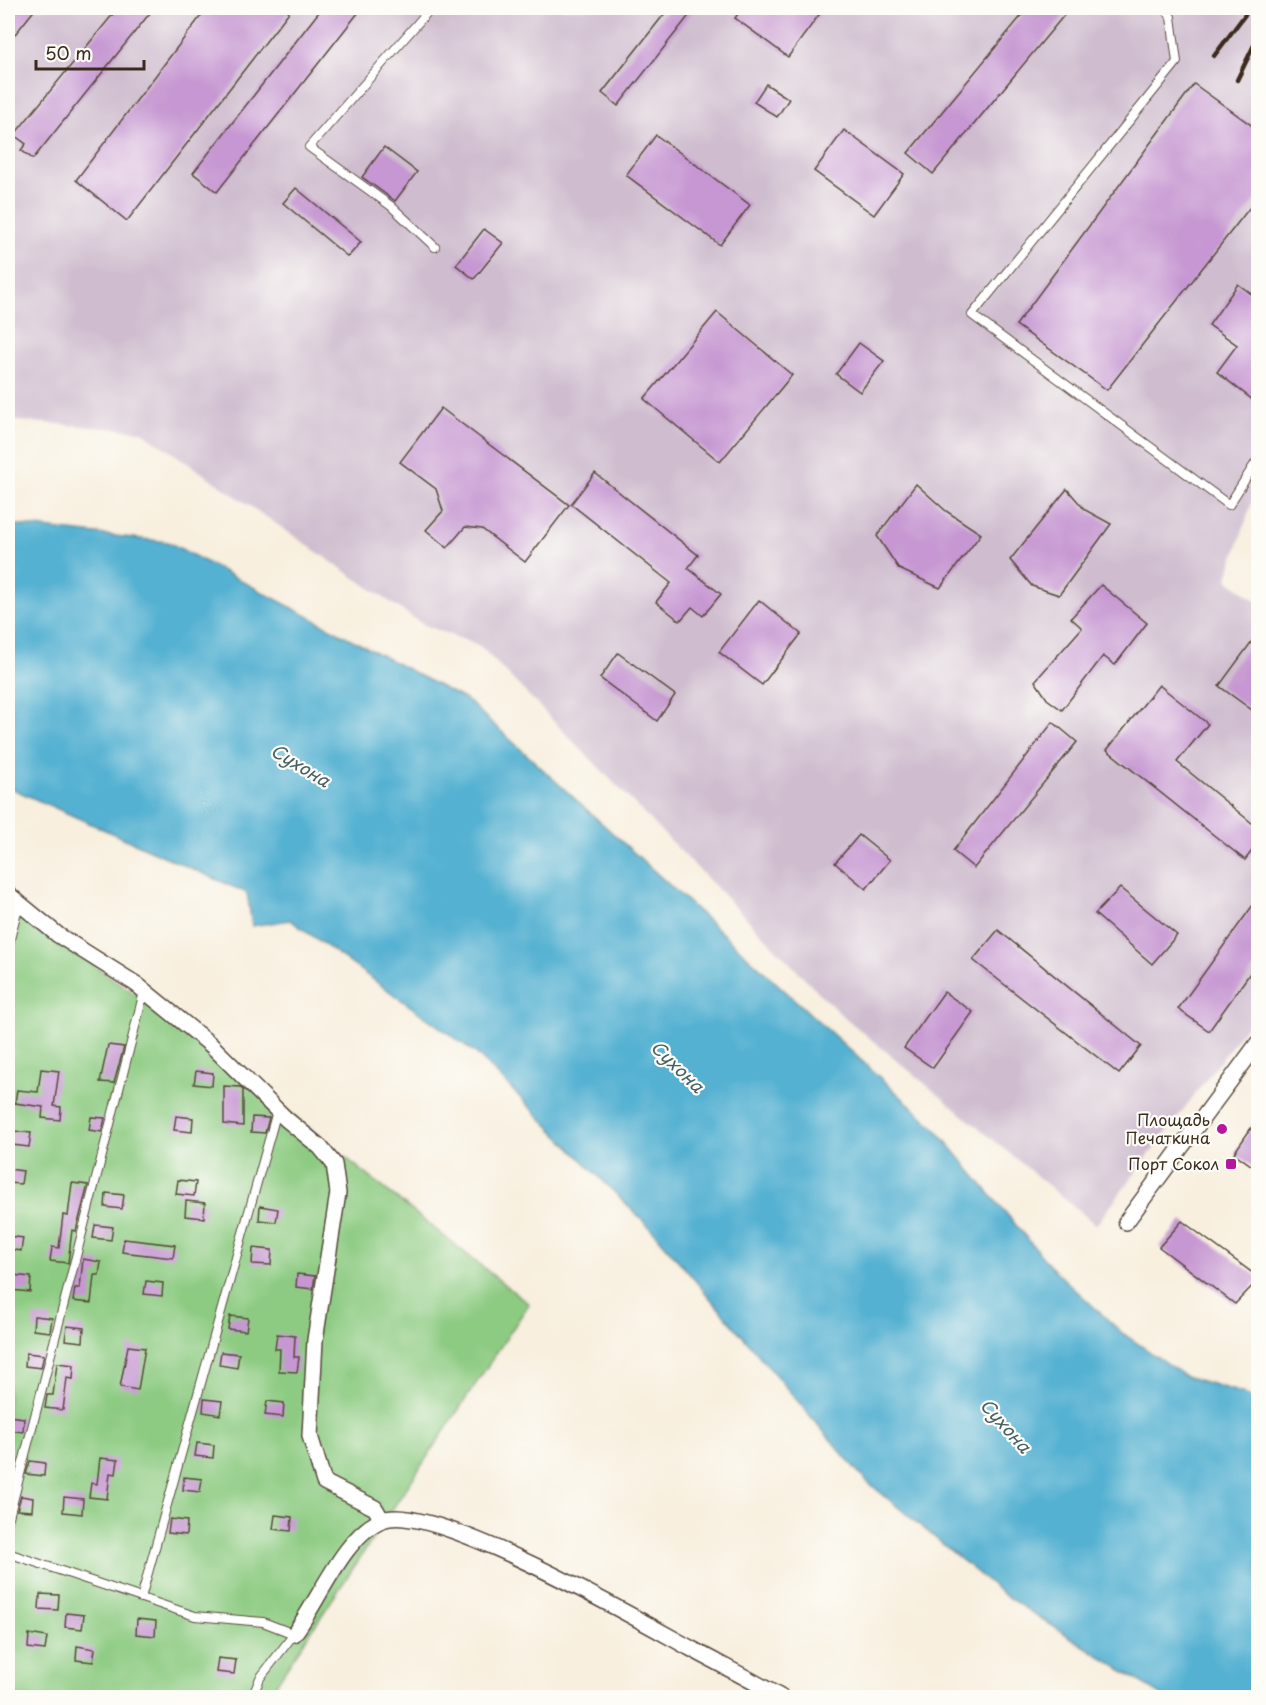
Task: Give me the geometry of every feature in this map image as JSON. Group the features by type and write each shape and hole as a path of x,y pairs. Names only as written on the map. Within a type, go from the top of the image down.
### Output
{"street":[{"path":"13,899 58,935 144,992 211,1045 277,1110 320,1147 334,1164 338,1193 315,1340 310,1436 324,1482 375,1508 382,1520"},
{"path":"1126,1222 1258,1043"},
{"path":"294,1634 348,1549 382,1520 398,1517 428,1523 567,1581 782,1698"}],"lane":[{"path":"431,8 309,147 391,206 435,247"},
{"path":"1165,8 1172,17 1177,62 972,315 1229,505 1258,459"},
{"path":"8,947 13,899"},
{"path":"8,1521 144,992"},
{"path":"141,1598 277,1110"},
{"path":"8,1553 195,1616 263,1622 294,1634 260,1678 252,1698"}],"shaded area":[{"path":"8,8 1258,8 1258,483 1227,579 1258,602 1258,1011 1096,1225 837,1011 480,646 422,624 141,431 8,420"}],"green space":[{"path":"8,906 173,1020 529,1304 276,1684 273,1697 8,1697"}],"water":[{"name":"Сухона","path":"8,524 168,542 468,701 934,1127 1050,1266 1121,1332 1185,1376 1245,1394 1258,1404 1258,1697 1164,1697 1004,1595 864,1479 653,1231 477,1054 290,920 252,926 247,893 8,787"}],"building":[{"path":"8,8 36,8 8,43"},
{"path":"118,8 154,8 33,159 21,150 26,144 14,135"},
{"path":"207,8 292,8 127,221 76,180"},
{"path":"322,8 362,8 217,192 193,173"},
{"path":"669,8 695,8 618,106 602,93"},
{"path":"742,8 824,8 788,57 735,18"},
{"path":"1028,8 1070,8 933,174 908,153"},
{"path":"766,84 789,99 777,117 754,102"},
{"path":"1194,84 1258,130 1258,197 1107,390 1016,325"},
{"path":"844,130 904,174 874,215 814,171"},
{"path":"656,135 750,205 720,245 626,175"},
{"path":"384,147 417,172 395,201 362,177"},
{"path":"296,188 361,242 348,257 283,203"},
{"path":"484,229 503,243 474,279 456,265"},
{"path":"1238,284 1258,299 1258,404 1217,372 1237,345 1209,325"},
{"path":"717,312 792,375 720,462 644,399"},
{"path":"859,343 884,361 860,392 836,374"},
{"path":"441,408 569,505 525,562 482,529 465,527 447,548 426,530 443,511 436,489 400,462"},
{"path":"595,473 698,555 688,568 721,594 703,616 692,607 680,621 656,602 671,583 571,504"},
{"path":"916,484 946,511 981,534 940,588 899,569 877,536"},
{"path":"1067,489 1085,510 1111,524 1059,595 1032,586 1010,560"},
{"path":"1101,585 1147,623 1115,665 1103,656 1062,710 1047,699 1035,681 1082,628 1071,618"},
{"path":"759,600 801,634 762,685 719,652"},
{"path":"1258,633 1258,701 1252,710 1219,686"},
{"path":"618,653 675,695 657,721 600,678"},
{"path":"1159,685 1208,724 1177,762 1258,828 1258,843 1245,860 1107,750"},
{"path":"1053,722 1077,742 974,868 953,851"},
{"path":"859,835 890,860 866,889 835,863"},
{"path":"1120,888 1177,935 1152,964 1095,914"},
{"path":"1258,898 1258,962 1209,1031 1178,1009"},
{"path":"998,930 1141,1046 1119,1074 973,960"},
{"path":"944,992 973,1012 933,1068 904,1048"},
{"path":"108,1045 124,1047 114,1083 100,1082"},
{"path":"41,1069 59,1071 54,1106 61,1107 60,1120 42,1118 43,1107 15,1103 17,1090 38,1092"},
{"path":"196,1071 213,1073 212,1086 194,1084"},
{"path":"224,1086 240,1087 243,1090 243,1126 224,1124"},
{"path":"176,1116 193,1118 192,1132 174,1130"},
{"path":"91,1117 105,1118 102,1132 89,1130"},
{"path":"252,1117 269,1118 265,1133 251,1132"},
{"path":"1258,1118 1258,1170 1234,1153"},
{"path":"13,1131 31,1133 29,1147 12,1145"},
{"path":"8,1169 23,1171 21,1184 8,1183"},
{"path":"178,1180 196,1182 194,1196 176,1194"},
{"path":"72,1183 88,1185 76,1231 72,1230 68,1263 50,1261 52,1247 59,1248 63,1215 68,1216"},
{"path":"106,1193 124,1195 122,1209 105,1207"},
{"path":"186,1201 205,1203 204,1218 185,1216"},
{"path":"260,1206 278,1209 276,1222 259,1220"},
{"path":"1182,1221 1258,1277 1258,1280 1235,1304 1159,1247"},
{"path":"95,1225 113,1227 111,1240 93,1238"},
{"path":"8,1236 23,1238 21,1251 8,1249"},
{"path":"124,1239 175,1245 173,1258 122,1252"},
{"path":"253,1248 272,1250 271,1265 252,1264"},
{"path":"83,1259 101,1262 99,1275 94,1275 91,1303 73,1301 75,1288 80,1288"},
{"path":"297,1274 315,1276 313,1289 296,1287"},
{"path":"12,1275 31,1277 30,1292 11,1290"},
{"path":"146,1281 163,1283 162,1296 144,1294"},
{"path":"34,1316 52,1318 50,1332 33,1330"},
{"path":"230,1316 248,1318 246,1331 228,1329"},
{"path":"67,1326 84,1328 83,1342 65,1340"},
{"path":"277,1334 295,1336 294,1357 299,1357 297,1372 279,1371 280,1349 275,1349"},
{"path":"128,1346 145,1348 138,1390 120,1387"},
{"path":"221,1352 239,1354 237,1368 219,1365"},
{"path":"26,1353 44,1355 41,1368 25,1366"},
{"path":"57,1363 74,1365 73,1379 67,1378 63,1410 45,1408 47,1395 53,1395"},
{"path":"204,1399 222,1401 220,1415 203,1412"},
{"path":"267,1401 284,1403 283,1417 265,1415"},
{"path":"8,1416 24,1418 23,1432 8,1430"},
{"path":"197,1443 214,1445 213,1458 195,1456"},
{"path":"100,1458 118,1460 116,1474 110,1473 107,1499 89,1497 91,1483 97,1484"},
{"path":"30,1461 45,1463 44,1476 26,1474"},
{"path":"184,1477 202,1479 200,1492 183,1490"},
{"path":"21,1496 33,1498 32,1511 17,1510"},
{"path":"64,1497 83,1499 82,1514 63,1512"},
{"path":"275,1515 292,1517 291,1531 273,1529"},
{"path":"170,1519 187,1521 186,1535 168,1533"},
{"path":"40,1594 59,1595 58,1610 39,1609"},
{"path":"66,1613 84,1615 82,1629 65,1627"},
{"path":"137,1619 156,1621 155,1636 136,1634"},
{"path":"29,1634 47,1637 45,1650 28,1648"},
{"path":"77,1646 95,1649 93,1662 76,1660"},
{"path":"218,1658 236,1660 234,1674 216,1672"}],"railway":[{"path":"1214,56 1250,8"},
{"path":"1237,80 1258,37"}],"place":[{"name":"Площадь Печаткина","path":"1222,1129"},
{"name":"Порт Сокол","path":"1231,1164"}]}
